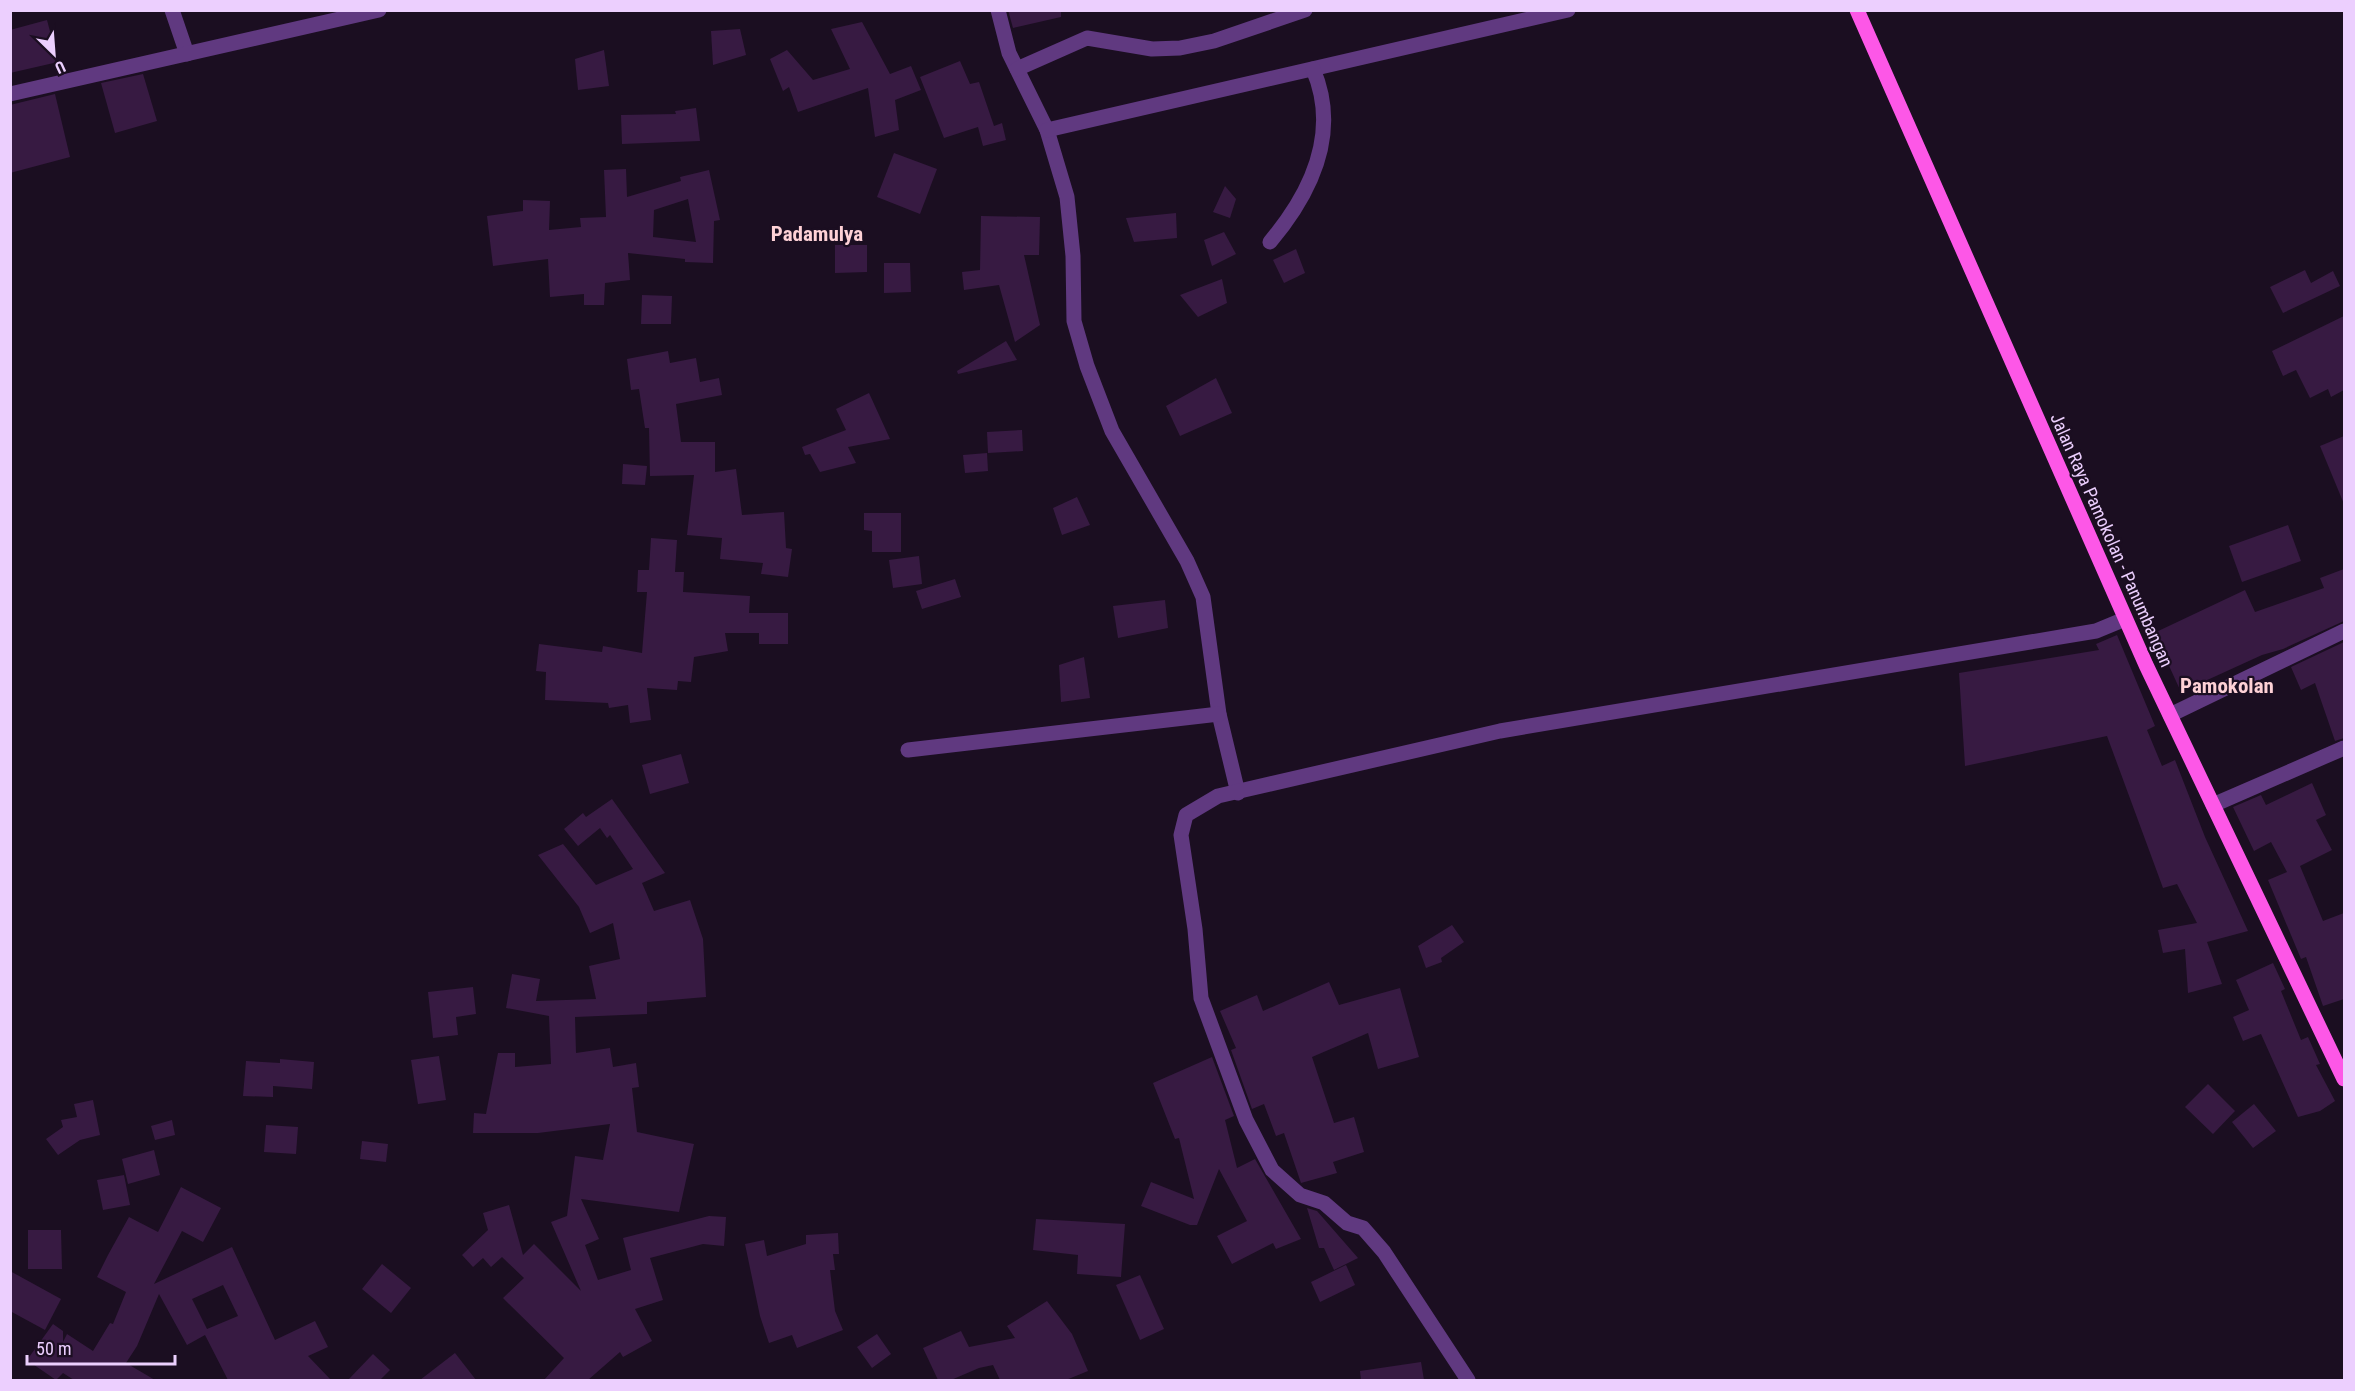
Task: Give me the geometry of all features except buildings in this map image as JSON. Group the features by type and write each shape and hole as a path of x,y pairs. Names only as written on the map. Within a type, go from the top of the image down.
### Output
{"main road":[{"name":"Jalan Raya Pamokolan - Panumbangan","path":"1857,10 2125,619 2344,1079"}],"street":[{"path":"172,10 187,54"},
{"path":"10,94 379,10"},
{"path":"998,10 1017,69 1047,130 1067,198 1073,256 1074,321 1087,366 1112,431 1197,580 1203,597 1219,714 1238,793"},
{"path":"1017,69 1088,38 1152,49 1180,48 1214,41 1305,10"},
{"path":"1047,130 1568,10"},
{"path":"1270,242 1285,224 1304,191 1320,153 1326,119 1323,92 1313,69"},
{"path":"1467,1380 1384,1252 1363,1228 1347,1223 1324,1203 1300,1195 1272,1170 1246,1120 1201,998 1196,929 1181,835 1186,815 1218,796 1500,731 2096,631 2125,619"},
{"path":"2170,715 2344,631"},
{"path":"908,750 1219,714"},
{"path":"2212,805 2344,748"}],"district":[{"name":"Padamulya","path":"817,234"},
{"name":"Pamokolan","path":"2227,686"}]}
